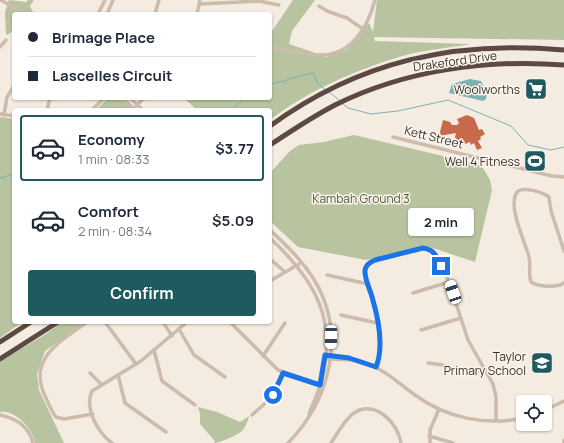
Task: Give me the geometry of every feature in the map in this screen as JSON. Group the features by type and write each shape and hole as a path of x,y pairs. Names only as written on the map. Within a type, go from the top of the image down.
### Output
{"highway":[{"name":"Drakeford Drive","path":"272,125 333,87 358,76 401,61 447,52 495,47 564,50"},
{"name":"Drakeford Drive","path":"272,144 309,120 350,98 386,84 423,74 450,69 495,65 564,65"},
{"path":"0,342 28,324"},
{"path":"0,359 55,324"}],"street":[{"path":"1,0 20,12"},
{"path":"99,12 105,0"},
{"path":"108,12 113,0"},
{"path":"156,12 159,0"},
{"path":"272,47 312,54 328,54 348,46 356,40 363,29 375,0"},
{"path":"197,12 199,2 259,1 279,5"},
{"path":"319,6 327,11 347,18 363,29"},
{"path":"0,47 6,40"},
{"path":"12,89 7,97 2,115 12,116"},
{"path":"94,108 102,100"},
{"path":"125,100 134,108"},
{"path":"132,100 141,108"},
{"path":"135,108 137,104 142,100"},
{"name":"Kett Street","path":"393,137 552,176 564,177"},
{"path":"564,251 563,242 549,197 544,194 526,190 518,191 515,194 514,209 529,257 530,279 537,285 557,286 564,283"},
{"path":"272,232 302,262 315,282 325,304 330,326 331,348 329,366 322,386 309,416 288,443"},
{"path":"272,240 297,265 312,286 321,309 326,332 322,386"},
{"path":"376,367 379,351 377,323 365,271 367,266 371,261 423,248 428,249 434,253 449,282 468,340 495,390 496,421"},
{"path":"272,261 285,272"},
{"path":"272,280 302,262"},
{"path":"327,275 368,284"},
{"path":"413,293 449,282"},
{"path":"341,315 377,323"},
{"path":"421,330 461,318"},
{"path":"264,356 285,323"},
{"path":"84,324 48,352 40,368 40,382 42,392 54,416 57,418 64,419 92,414"},
{"path":"106,324 136,364"},
{"path":"165,324 172,336"},
{"path":"112,443 98,428 92,414 90,397 92,391 101,384 136,364 172,336 185,324"},
{"path":"234,326 275,368 283,373 322,386"},
{"path":"179,329 194,355 225,377"},
{"path":"331,348 340,358"},
{"path":"154,350 162,381 195,405"},
{"path":"325,357 355,360 376,367 416,396 439,409 469,419 496,421 516,418"},
{"path":"329,366 340,358"},
{"path":"428,363 443,365 467,374 485,369"},
{"path":"90,373 101,384"},
{"path":"252,415 273,395 283,373"},
{"path":"118,375 125,403 166,432"},
{"path":"552,407 564,401"},
{"path":"430,443 429,436 439,409"},
{"path":"331,443 350,417 358,411 369,410 383,413 390,420 398,433 401,443"},
{"path":"0,415 13,419 21,424 29,434 32,443"},
{"path":"429,436 453,443"}],"green space":[{"path":"9,0 26,2 28,0 34,0 30,6 33,12 12,12 12,30 6,35 5,12"},
{"path":"293,0 315,0 292,31 289,44 327,57 347,50 369,23 373,32 377,0 564,0 564,40 374,37 375,41 471,44 408,55 348,75 315,91 272,119 272,108 195,108 186,100 272,100 272,31"},
{"path":"106,100 122,100 131,108 98,108"},
{"path":"0,117 12,119 12,324 19,324 0,338"},
{"name":"Kambah Ground 3","path":"354,135 481,165 490,180 492,190 475,262 427,246 366,260 298,247 272,223 272,171 290,151 299,145 324,142"},
{"path":"59,324 83,324 45,351 37,374 39,390 64,443 35,443 31,432 22,421 11,414 0,412 0,361 46,334"},
{"path":"198,407 217,412 240,422 249,416 243,430 240,433 233,437 214,443 215,441 200,424"}],"water":[{"path":"470,79 481,81 487,92 486,99 483,101 449,93 452,84"}],"building":[{"path":"467,115 474,118 479,130 482,129 485,134 480,137 481,139 478,141 482,148 477,150 474,143 471,145 470,142 465,144 464,142 461,143 460,141 457,142 455,137 456,133 439,136 443,120 450,122 452,125 457,125 459,123 457,119"}],"waterway":[{"path":"272,84 313,73 318,84 326,90"},
{"path":"329,92 339,100"},
{"path":"234,108 243,100"},
{"path":"343,104 348,108 371,114 398,111 448,100 511,126 528,145 551,150 564,147"},
{"path":"0,178 12,175"}],"place":[{"name":"Woolworths","path":"536,89"},
{"name":"Well 4 Fitness","path":"535,161"},
{"name":"Taylor Primary School","path":"542,363"}],"route":[{"path":"273,395 283,373 320,385 325,355 349,358 376,367 379,351 377,323 373,298 365,275 365,269 371,261 423,248 432,250 441,266"}]}
